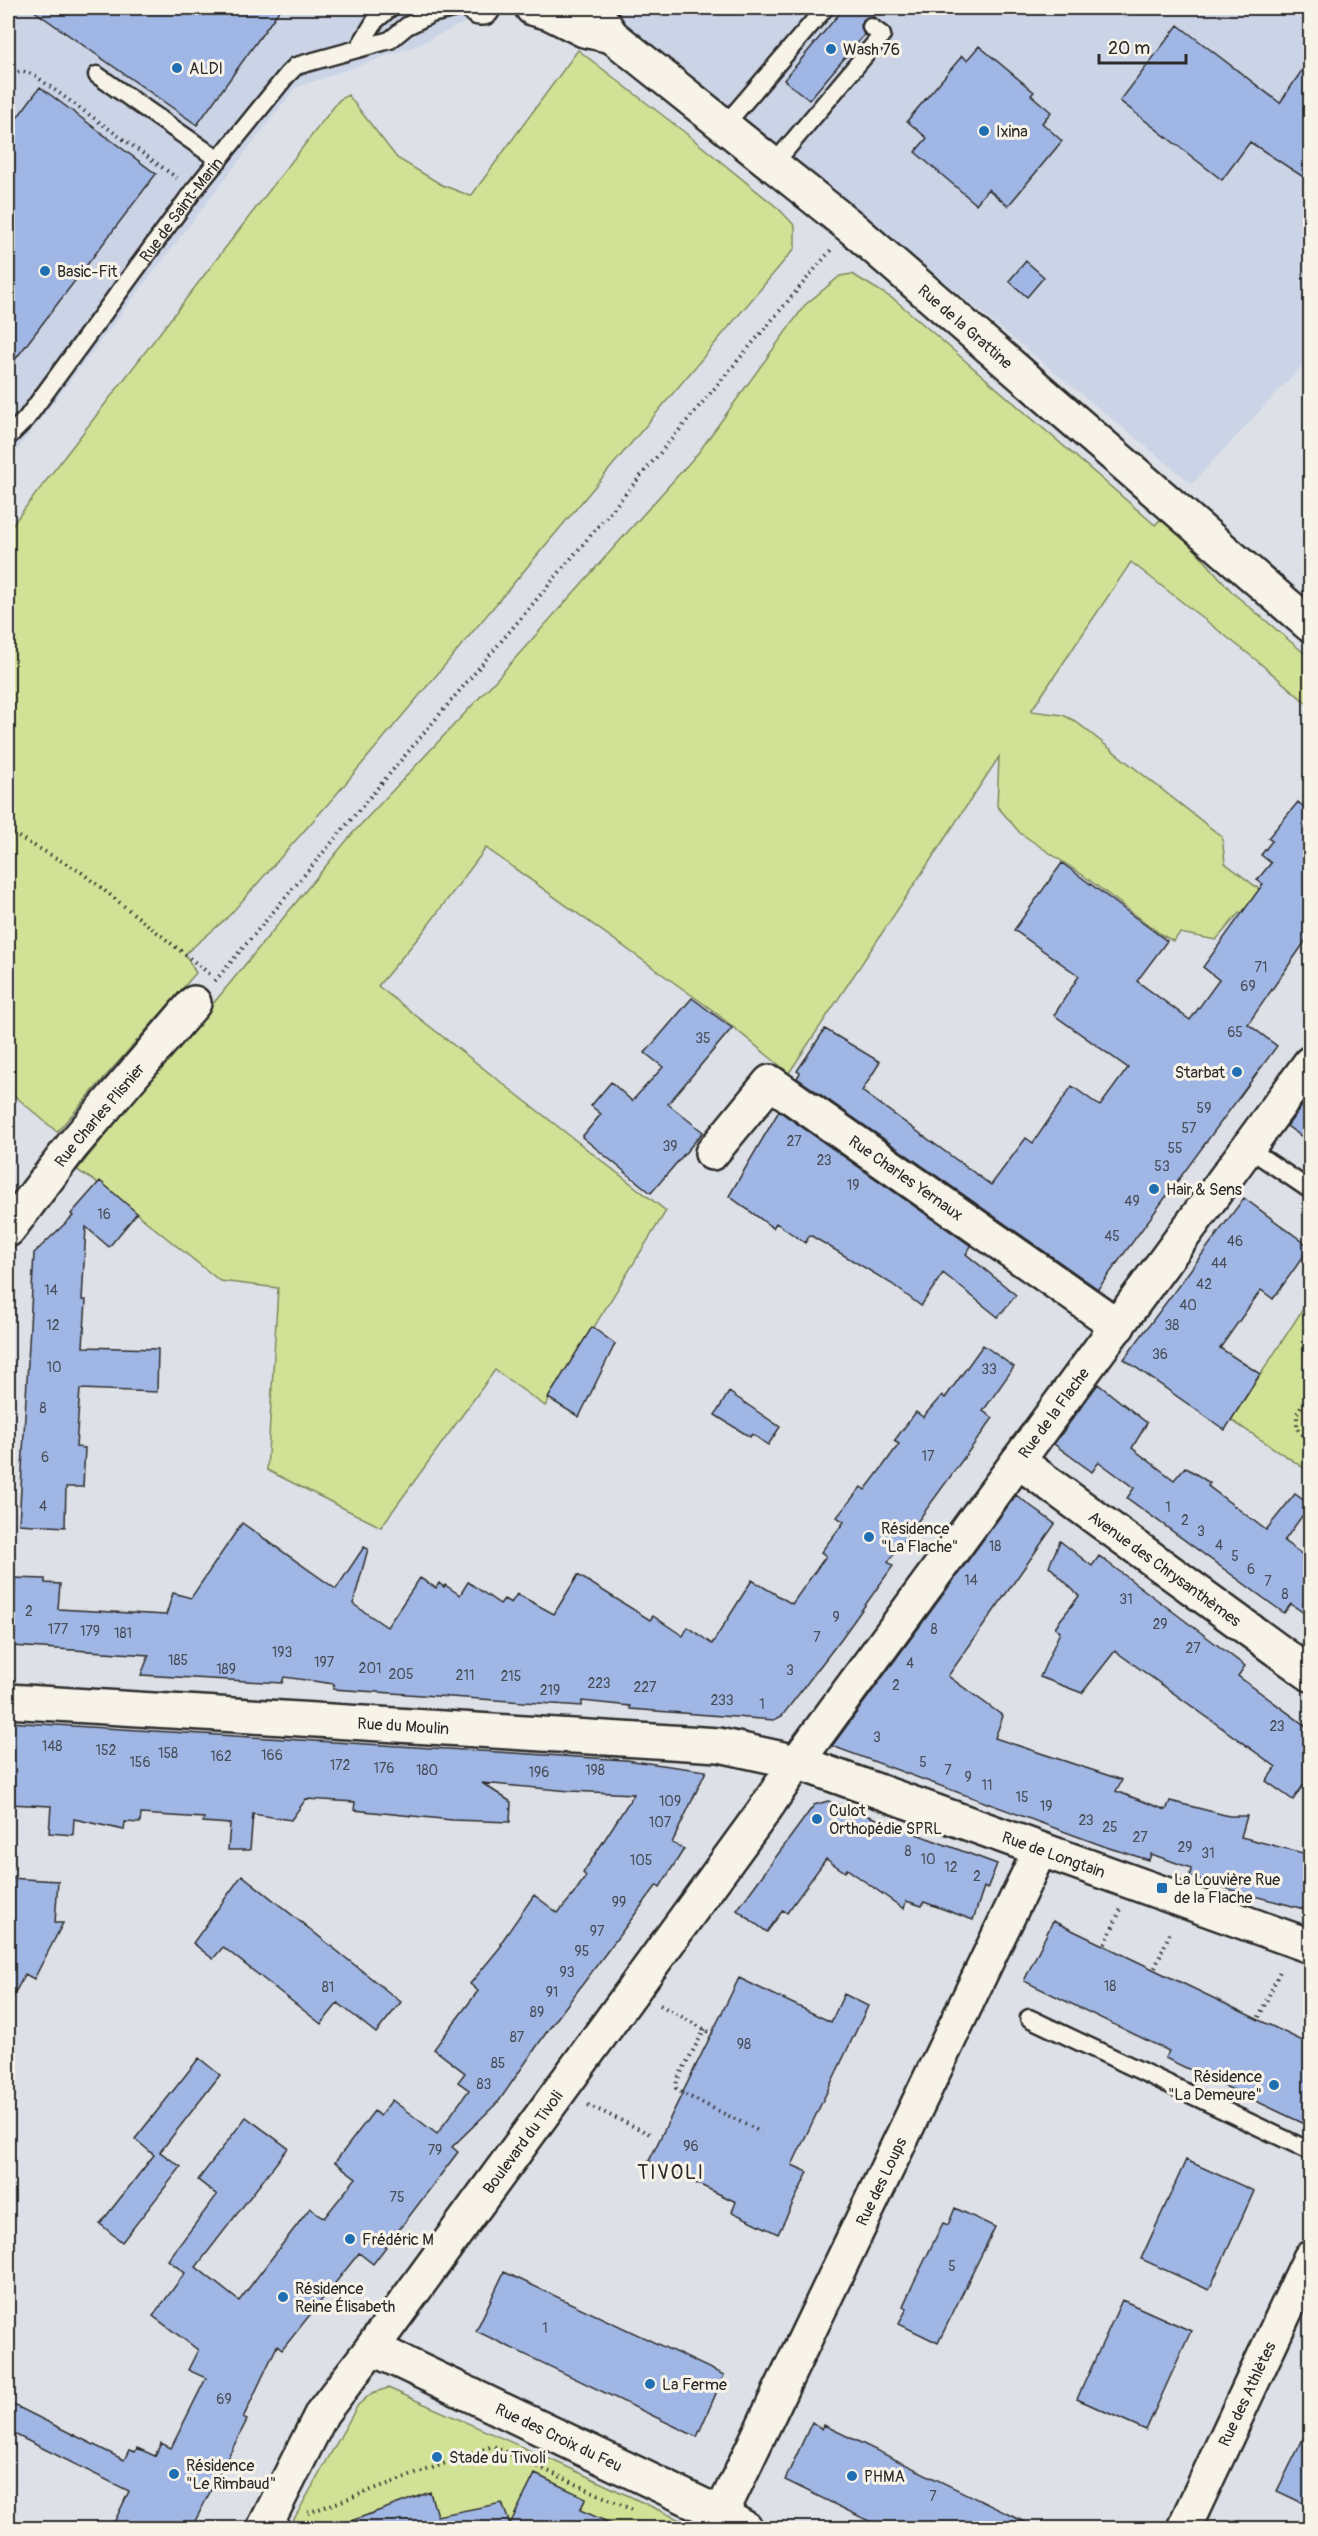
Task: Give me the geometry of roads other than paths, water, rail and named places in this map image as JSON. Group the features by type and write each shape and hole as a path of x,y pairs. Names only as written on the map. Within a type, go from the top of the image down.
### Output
{"street":[{"name":"Rue de la Grattine","path":"532,8 550,13 584,30 612,36"},
{"name":"Rue de la Grattine","path":"588,8 597,15 612,36 851,227 1311,625"},
{"name":"Rue Charles Plisnier","path":"8,1230 72,1146 194,1003"},
{"name":"Rue de la Flache","path":"797,1762 1311,1063"},
{"name":"Rue Charles Yernaux","path":"712,1153 770,1082 1118,1326"},
{"name":"Avenue des Chrysanthèmes","path":"1018,1461 1311,1674"},
{"name":"Rue du Moulin","path":"8,1701 719,1745 797,1762"},
{"name":"Rue de Longtain","path":"797,1762 1040,1850 1298,1953"},
{"name":"Boulevard du Tivoli","path":"264,2528 322,2413 559,2092 797,1762"},
{"name":"Rue des Loups","path":"733,2521 1040,1850"},
{"name":"Rue des Athlètes","path":"1184,2529 1311,2258"},
{"name":"Rue des Croix du Feu","path":"372,2348 733,2521"}],"lane":[{"path":"359,46 375,21 390,8"},
{"name":"Rue de Saint-Marin","path":"8,437 26,419 194,190 296,66 359,46 390,40 407,26 423,18 457,8"},
{"path":"724,126 788,63 825,17"},
{"path":"773,165 863,45"},
{"path":"98,75 219,160"},
{"path":"1248,1148 1311,1190"},
{"path":"1029,2018 1311,2151"}],"place":[{"name":"Wash 76","path":"831,49"},
{"name":"ALDI","path":"177,68"},
{"name":"Ixina","path":"984,131"},
{"name":"Basic-Fit","path":"45,271"},
{"name":"Starbat","path":"1237,1072"},
{"name":"Hair & Sens","path":"1154,1189"},
{"name":"Résidence \"La Flache\"","path":"869,1537"},
{"name":"Culot Orthopédie SPRL","path":"817,1819"},
{"name":"La Louvière Rue de la Flache","path":"1162,1888"},
{"name":"Résidence \"La Demeure\"","path":"1274,2085"},
{"name":"Frédéric M","path":"350,2239"},
{"name":"Résidence Reine Élisabeth","path":"283,2297"},
{"name":"La Ferme","path":"650,2384"},
{"name":"Stade du Tivoli","path":"437,2457"},
{"name":"Résidence \"Le Rimbaud\"","path":"174,2474"},
{"name":"PHMA","path":"852,2476"}],"district":[{"name":"TIVOLI","path":"671,2172"}]}
